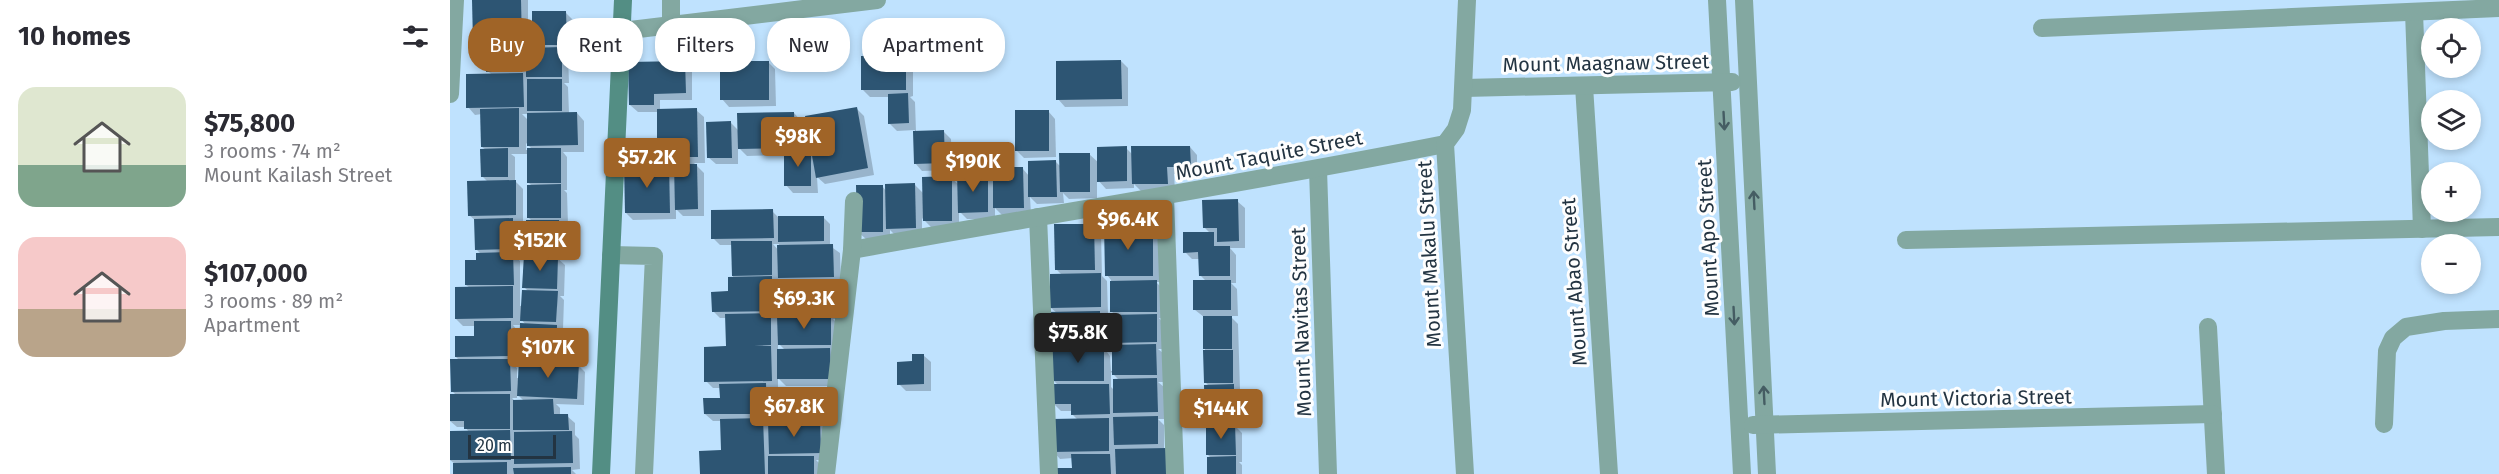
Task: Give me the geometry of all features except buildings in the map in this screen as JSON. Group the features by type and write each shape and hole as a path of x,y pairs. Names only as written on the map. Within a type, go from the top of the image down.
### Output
{"street":[{"path":"450,94 455,0"},
{"path":"622,18 623,0"},
{"path":"671,0 671,18"},
{"path":"734,18 877,0"},
{"name":"Mount Makalu Street","path":"1465,474 1445,144 1456,129 1462,110 1467,0"},
{"name":"Mount Apo Street","path":"1717,0 1742,474"},
{"path":"1744,0 1767,474"},
{"path":"2042,28 2499,8"},
{"path":"2414,12 2422,229"},
{"path":"601,474 620,72"},
{"name":"Mount Maagnaw Street","path":"1464,88 1748,81"},
{"name":"Mount Abao Street","path":"1584,86 1609,474"},
{"name":"Mount Taquite Street","path":"852,250 1165,197 1445,144"},
{"name":"Mount Navitas Street","path":"1318,169 1328,474"},
{"path":"1165,197 1175,474"},
{"path":"826,474 852,250 854,201"},
{"path":"1038,217 1049,474"},
{"path":"1906,240 2499,227"},
{"path":"611,255 654,256 644,474"},
{"path":"2384,424 2387,351 2394,338 2406,327 2444,321 2499,319"},
{"path":"2208,327 2216,474"},
{"name":"Mount Victoria Street","path":"1740,426 2213,414"}]}
